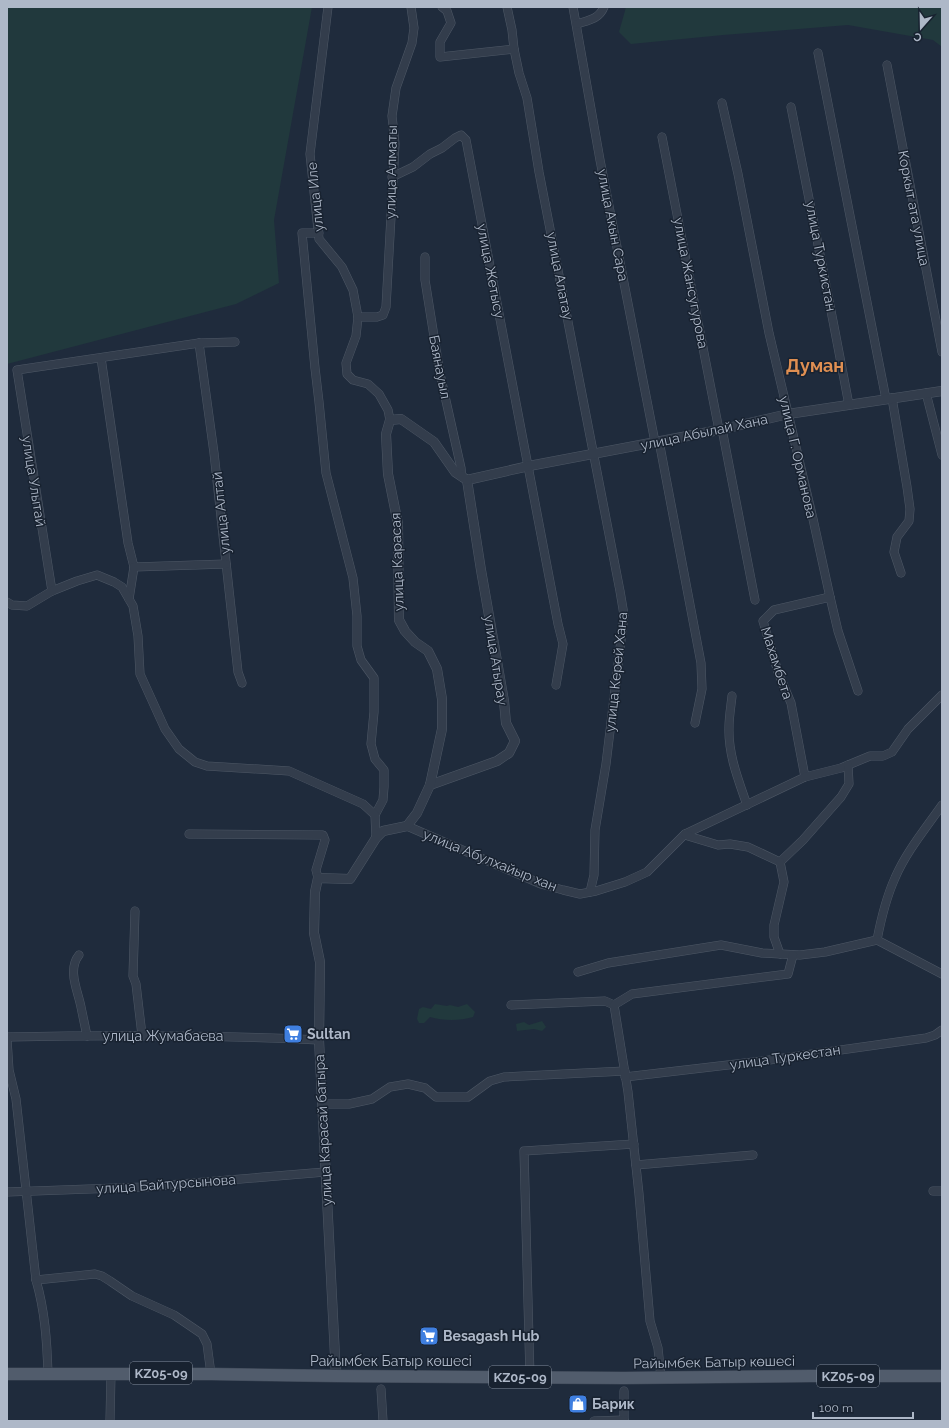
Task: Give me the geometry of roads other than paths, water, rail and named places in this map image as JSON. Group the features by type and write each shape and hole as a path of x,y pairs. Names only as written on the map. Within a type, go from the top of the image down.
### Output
{"main road":[{"name":"Райымбек Батыр көшесі","path":"7,1374 111,1373 661,1378 942,1376"}],"street":[{"name":"улица Иле","path":"328,7 310,154 319,233 320,239 342,267 354,290 358,317 356,336 346,363 347,374 353,380 368,384 379,394 388,410 390,420"},
{"name":"улица Алматы","path":"358,317 377,317 383,315 386,307 395,144 392,116 396,88 412,43 414,28 411,7"},
{"path":"442,7 447,11 451,23 440,42 440,57 514,49"},
{"name":"улица Алатау","path":"508,7 514,49 528,98 539,172 594,454"},
{"name":"улица Акын Сара","path":"573,7 600,160 701,663 702,689 695,723"},
{"path":"577,24 601,14 604,7"},
{"path":"818,53 908,487 910,509 909,521 897,537 894,552 901,573"},
{"name":"Коркыт ата улица","path":"887,65 942,352"},
{"name":"улица Г. Орманова","path":"722,102 738,174 769,333 838,631 858,691"},
{"name":"улица Туркистан","path":"791,107 848,405"},
{"name":"улица Жетысу","path":"392,177 413,167 455,138 461,135 466,140 529,466"},
{"name":"улица Жансугурова","path":"662,137 755,600"},
{"path":"319,233 302,234 314,368 326,473 353,578 357,616 357,646 361,660 374,678 374,712 370,744 375,759 384,770 383,800 375,815 376,838"},
{"name":"Баянауыл","path":"425,256 425,280 440,374 464,478"},
{"path":"129,599 134,567 128,543 101,358 199,343 235,342"},
{"name":"улица Алтай","path":"199,343 214,453 238,672 242,683"},
{"name":"улица Улытай","path":"52,592 16,370 101,358"},
{"name":"улица Абылай Хана","path":"464,478 594,454 788,414 942,391"},
{"path":"926,393 942,455"},
{"path":"390,420 401,419 434,442 455,472 464,478"},
{"name":"улица Карасая","path":"390,420 386,434 388,474 398,524 399,620 405,631 415,642 428,651 437,669 442,699 442,729 430,785"},
{"name":"улица Керей Хана","path":"590,892 594,876 594,830 606,764 624,615 594,454"},
{"path":"529,466 556,616 563,644 556,685"},
{"name":"улица Атырау","path":"430,785 496,761 509,752 515,741 506,723 504,701 464,478"},
{"path":"134,567 226,564"},
{"path":"7,602 12,605 27,606 52,592 77,581 97,575 114,582 122,587 133,606 138,636 140,674 165,729 179,749 195,762 208,766 289,771 363,804 375,815"},
{"name":"Махамбета","path":"805,777 791,703 778,672 763,621 774,610 830,597"},
{"name":"улица Абулхайыр хан","path":"407,826 541,884 580,894 590,892 625,882 647,872 685,834 805,777 841,768 870,756 883,756 892,752 908,729 942,695"},
{"path":"732,696 729,727 730,748 734,768 747,805"},
{"path":"780,862 803,840 840,797 849,784 848,765"},
{"path":"189,834 323,835 325,840 316,870 318,878 350,878 376,838 383,831 407,826 417,813 430,785"},
{"path":"877,940 883,910 895,877 909,852 942,805"},
{"path":"685,834 718,845 730,844 748,847 780,862"},
{"path":"780,862 784,882 774,925 774,937 780,954"},
{"name":"улица Карасай батыра","path":"318,878 315,892 314,933 320,962 319,1040 336,1376"},
{"path":"135,911 133,976 136,984 142,1035"},
{"path":"578,972 608,963 721,945 762,953 793,954 825,952 877,940 942,974"},
{"path":"614,1005 632,994 788,974 793,954"},
{"path":"79,956 75,960 73,970 87,1036"},
{"path":"511,1005 605,1001 614,1005"},
{"path":"614,1005 634,1144 650,1321 658,1348 661,1378"},
{"name":"улица Туркестан","path":"322,1104 348,1104 372,1099 390,1086 408,1084 425,1088 436,1097 468,1097 490,1081 504,1078 625,1074 762,1061 926,1038 935,1035 942,1030"},
{"name":"улица Жумабаева","path":"7,1038 142,1035 249,1036 319,1040"},
{"path":"7,1038 9,1070 16,1099 36,1280 41,1297 46,1334 48,1374"},
{"path":"530,1377 524,1151 634,1144"},
{"path":"636,1166 753,1155"},
{"name":"улица Байтурсынова","path":"7,1192 144,1187 325,1172"},
{"path":"933,1191 942,1190"},
{"path":"36,1280 95,1274 102,1276 132,1296 174,1315 202,1334 207,1344 211,1374"},
{"path":"110,1421 111,1373"},
{"path":"380,1389 383,1421"},
{"path":"594,1421 624,1421 624,1391"}],"place":[{"name":"Sultan","path":"293,1034"},
{"name":"Besagash Hub","path":"429,1336"},
{"name":"Барик","path":"578,1404"}],"district":[{"name":"Думан","path":"815,365"}]}
